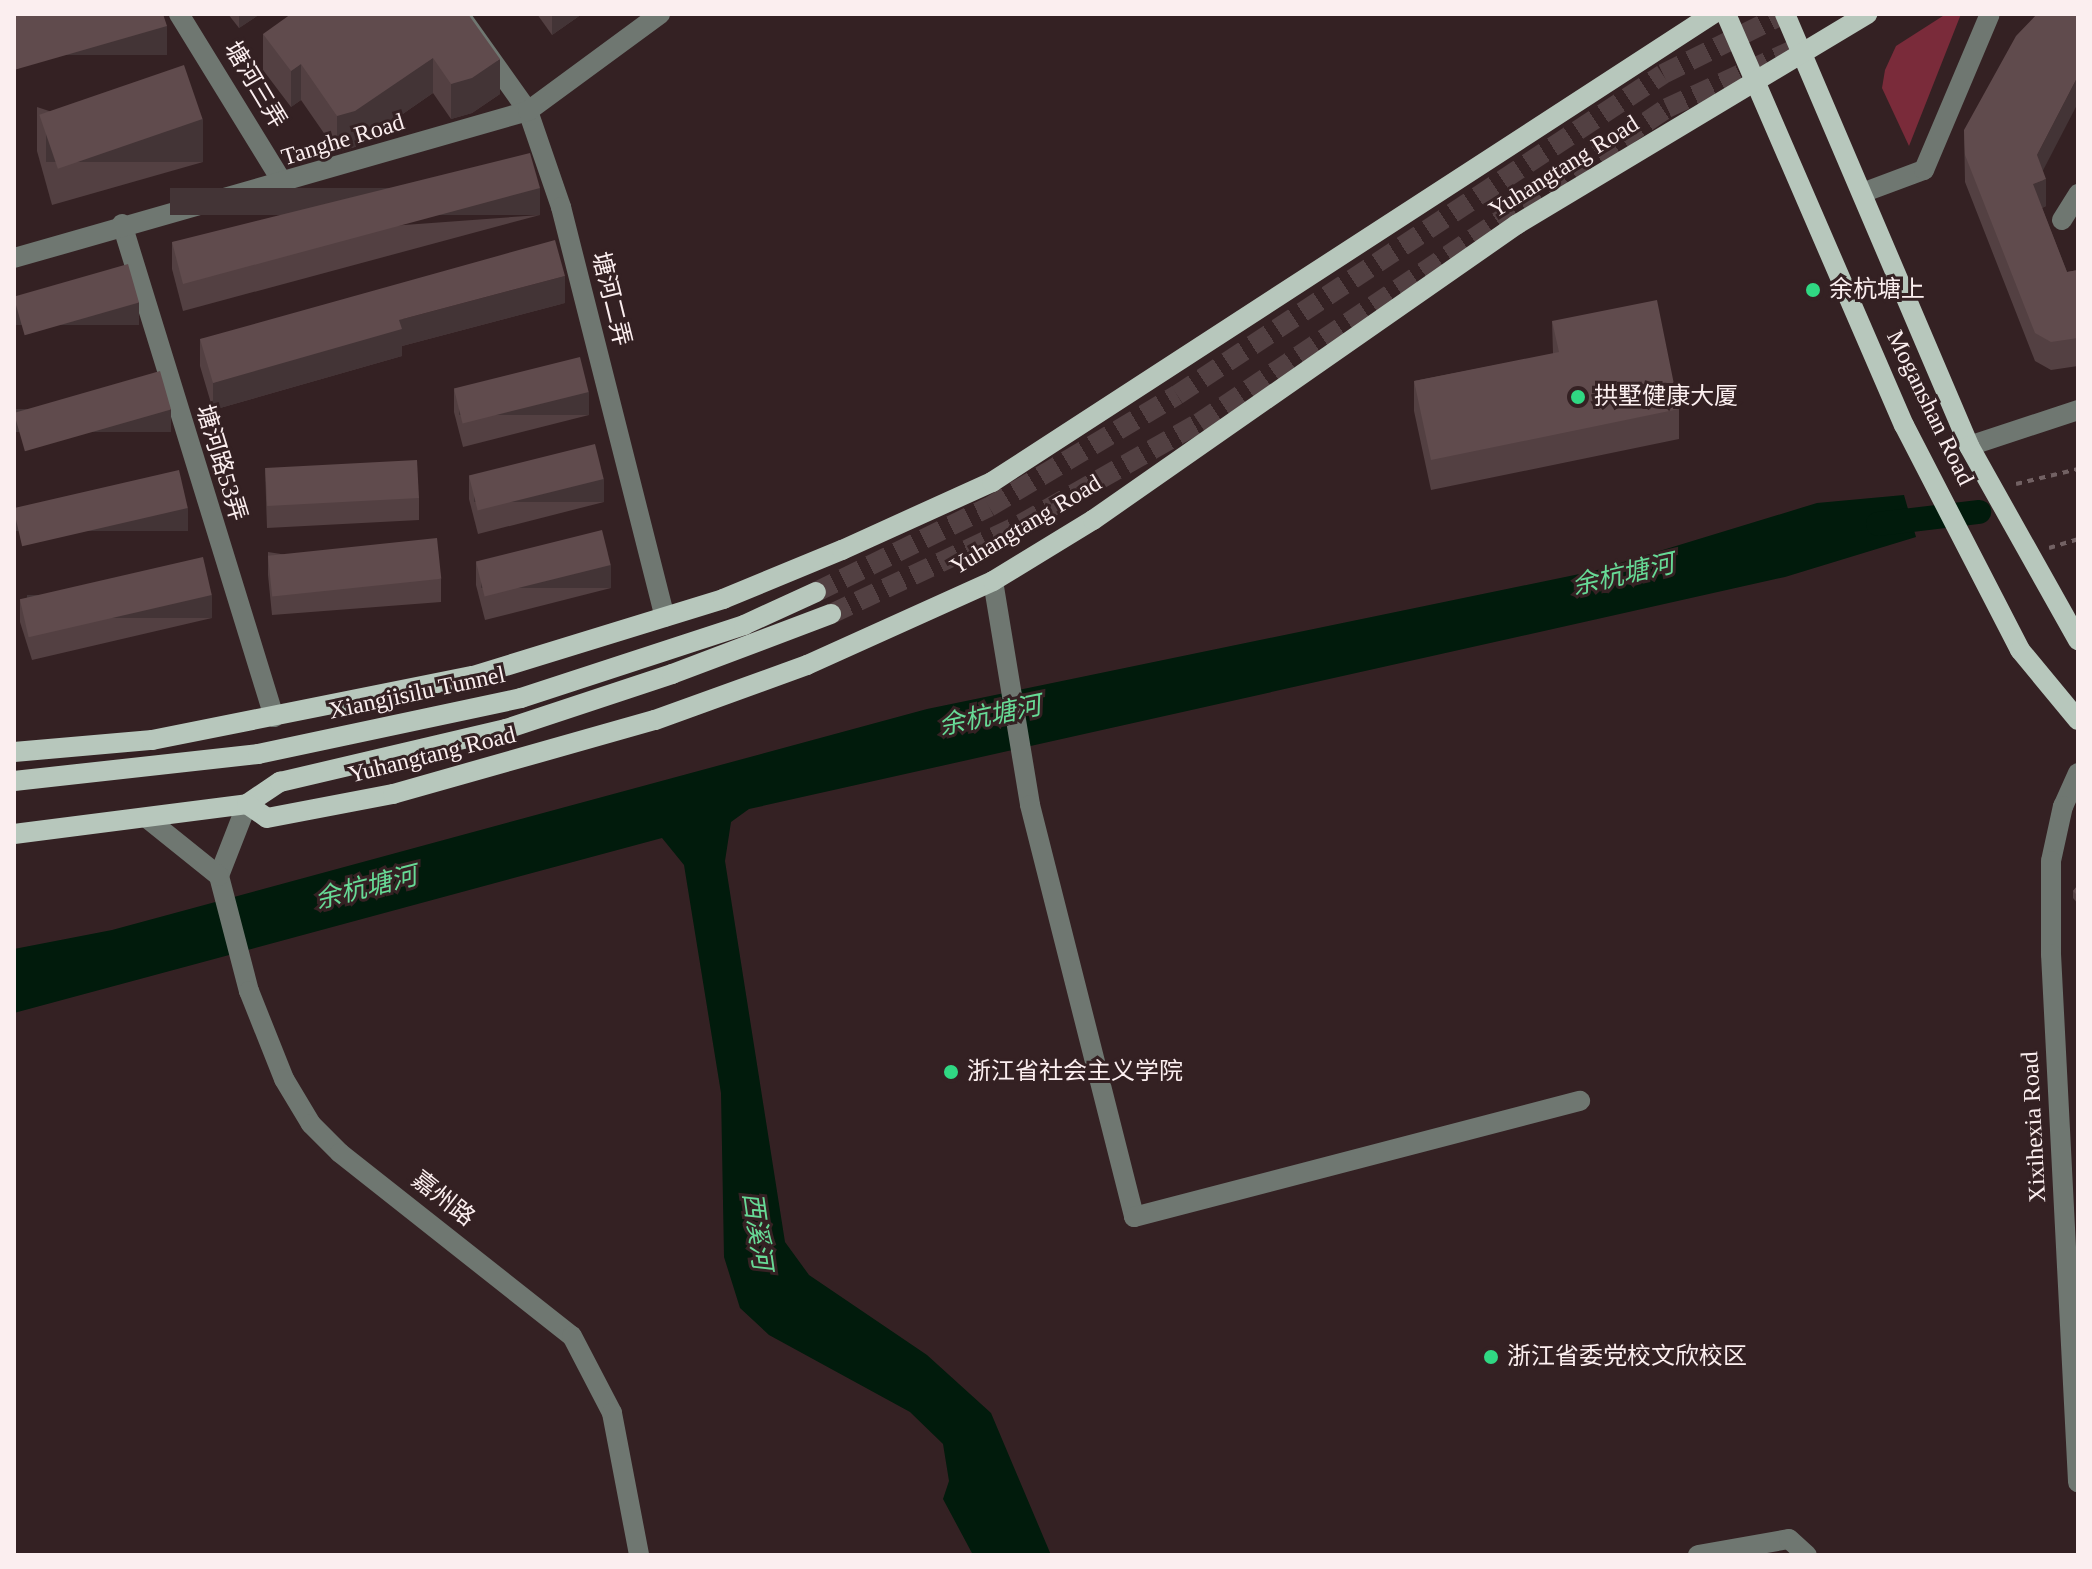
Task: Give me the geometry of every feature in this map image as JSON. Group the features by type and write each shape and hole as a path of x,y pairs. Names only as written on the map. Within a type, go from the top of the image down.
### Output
{"main road":[{"name":"Yuhangtang Road","path":"14,752 152,740 473,676 736,593 992,482 1713,14"},
{"name":"Moganshan Road","path":"1726,14 1904,425 2020,650 2078,720"},
{"name":"Moganshan Road","path":"1785,14 1805,53 1969,446 1990,490 2078,640"},
{"name":"Yuhangtang Road","path":"14,834 247,804 267,818 393,794 519,762 807,665 993,581 1093,520 1516,225 1867,14"},
{"name":"Xiangjisilu Tunnel","path":"14,781 258,754 521,698 744,625 816,592"},
{"path":"247,804 280,782 506,729 672,674 831,614"}],"street":[{"name":"塘河三弄","path":"179,14 284,185"},
{"name":"塘河二弄","path":"459,14 528,111 561,207 665,617"},
{"name":"Tanghe Road","path":"14,258 122,224 284,185 528,111 660,14"},
{"path":"1862,193 1924,170 1990,14"},
{"path":"2062,220 2078,194"},
{"name":"塘河路53弄","path":"122,224 274,717"},
{"path":"1969,446 2078,410"},
{"path":"993,581 1023,767 1134,1217 1580,1101"},
{"name":"Xixihexia Road","path":"2078,773 2063,806 2051,861 2051,954 2078,1482"},
{"path":"148,819 219,876 247,804"},
{"name":"嘉州路","path":"219,876 249,991 284,1079 311,1124 340,1153 572,1336 612,1413 639,1555"},
{"path":"1698,1555 1789,1539 1807,1555"}],"path":[{"path":"1990,490 2078,469"}],"shaded area":[{"path":"1946,14 1961,14 1909,146 1882,88 1885,70 1896,46"}],"water":[{"name":"西溪河","path":"1904,495 1916,537 1785,577 749,809 731,822 725,861 785,1242 809,1275 927,1355 991,1413 1051,1555 973,1555 943,1499 949,1481 943,1444 910,1412 769,1335 740,1308 724,1257 721,1093 684,865 662,838 14,1013 14,949 112,930 927,709 1594,571 1817,503"}],"building":[{"path":"14,14 163,14 167,26 14,70"},
{"path":"291,14 468,14 500,59 472,78 451,84 433,58 355,111 337,116 301,64 291,71 263,34"},
{"path":"2037,14 2078,14 2078,76 2037,155 2046,179 2033,184 2067,272 2078,270 2078,338 2051,342 2035,333 1965,155 1964,130 2016,36"},
{"path":"184,65 203,119 58,169 39,115"},
{"path":"530,153 540,188 183,284 172,242"},
{"path":"555,240 565,276 399,320 402,329 213,383 200,339"},
{"path":"128,264 139,302 25,335 14,297"},
{"name":"拱墅健康大厦","path":"1657,300 1679,409 1431,460 1414,381 1559,352 1552,321"},
{"path":"580,357 589,392 463,423 454,388"},
{"path":"160,371 171,409 25,451 14,413"},
{"path":"595,444 604,479 478,510 469,475"},
{"path":"417,460 419,498 267,506 265,468"},
{"path":"179,470 188,508 22,546 14,508"},
{"path":"602,530 611,565 485,596 476,561"},
{"path":"437,538 441,579 272,597 268,556"},
{"path":"203,557 212,595 29,637 20,599"}],"waterway":[{"name":"余杭塘河","path":"1878,524 1979,512"}],"tunnel":[{"path":"816,592 989,507 1177,395 1663,74 1784,14"},
{"path":"831,614 1021,524 1199,423 1667,108 1795,49"}],"place":[{"name":"余杭塘上","path":"1813,290"},
{"name":"拱墅健康大厦","path":"1578,397"},
{"name":"浙江省社会主义学院","path":"951,1072"},
{"name":"浙江省委党校文欣校区","path":"1491,1357"}]}
